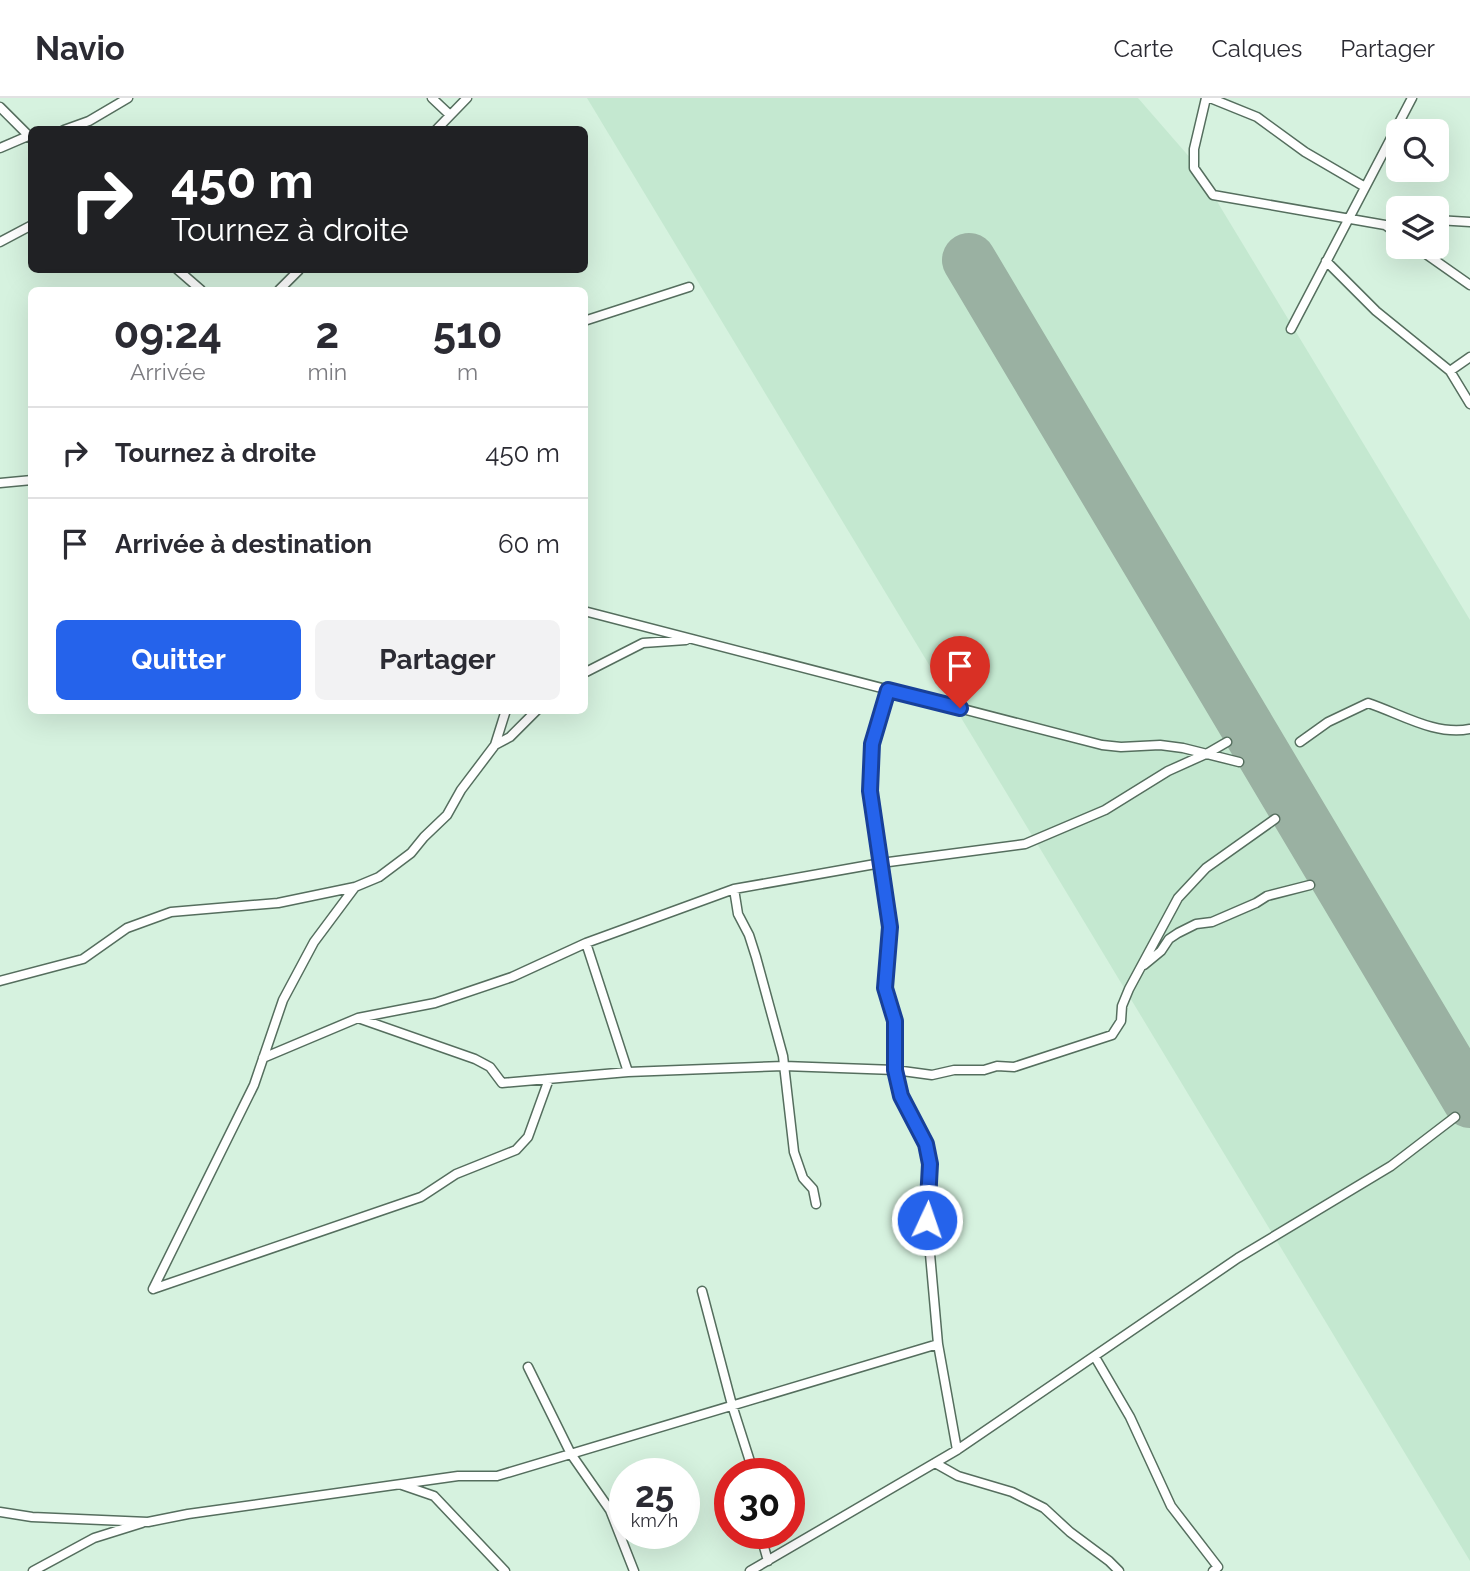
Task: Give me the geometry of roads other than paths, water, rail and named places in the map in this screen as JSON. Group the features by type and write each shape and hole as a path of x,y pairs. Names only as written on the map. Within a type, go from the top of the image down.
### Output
{"street":[{"path":"75,126 128,98"},
{"path":"432,98 450,115"},
{"path":"440,126 467,98"},
{"path":"1365,187 1305,152 1257,117 1208,98 1194,149 1194,168 1213,195 1385,225"},
{"path":"1290,329 1412,98"},
{"path":"0,107 28,136"},
{"path":"0,148 28,139"},
{"path":"1449,221 1470,222"},
{"path":"0,243 28,227"},
{"path":"1433,259 1470,285"},
{"path":"1326,261 1376,311 1450,371 1470,404"},
{"path":"181,273 198,287"},
{"path":"282,287 296,273"},
{"path":"588,320 689,287"},
{"path":"1450,371 1470,358"},
{"path":"0,484 28,480"},
{"path":"588,612 1102,745 1137,748 1160,745 1196,749 1239,762"},
{"path":"588,671 643,643 695,640"},
{"path":"888,690 872,744 870,791 890,927 885,988 895,1021 895,1070 901,1096 926,1144 930,1164 927,1220 938,1343 957,1450"},
{"path":"1300,742 1328,722 1368,704 1429,727 1457,732 1470,729"},
{"path":"0,981 83,959 127,928 171,912 278,903 355,887 379,877 411,853 447,815 461,790 495,745 505,714"},
{"path":"495,745 510,737 533,714"},
{"path":"263,1058 358,1018 448,999 512,977 586,943 734,889 881,863 1026,844 1105,810 1167,771 1227,742"},
{"path":"358,1018 475,1059 490,1067 502,1083 628,1072 784,1066 895,1070 932,1075 954,1070 1014,1067 1112,1035 1117,1030 1122,1006 1139,969 1178,898 1206,868 1275,819"},
{"path":"1139,969 1161,951 1169,939 1196,924 1212,922 1267,896 1310,885"},
{"path":"355,887 314,942 283,1000 254,1085 153,1289 421,1197 456,1174 516,1150 528,1138 549,1079"},
{"path":"734,889 738,914 756,957 784,1066 794,1152 803,1178 813,1189 816,1204"},
{"path":"586,943 628,1072"},
{"path":"750,1571 957,1450 1238,1258 1391,1166 1455,1117"},
{"path":"702,1291 749,1458"},
{"path":"33,1571 94,1538 148,1521 458,1476 497,1476 938,1343"},
{"path":"1095,1357 1130,1417 1171,1506 1218,1567 1213,1571"},
{"path":"528,1367 571,1454 610,1510 634,1571"},
{"path":"935,1463 958,1476 1012,1492 1044,1508 1119,1571"},
{"path":"398,1484 434,1496 505,1571"},
{"path":"0,1512 32,1517 148,1521"},
{"path":"765,1549 768,1560"}]}
